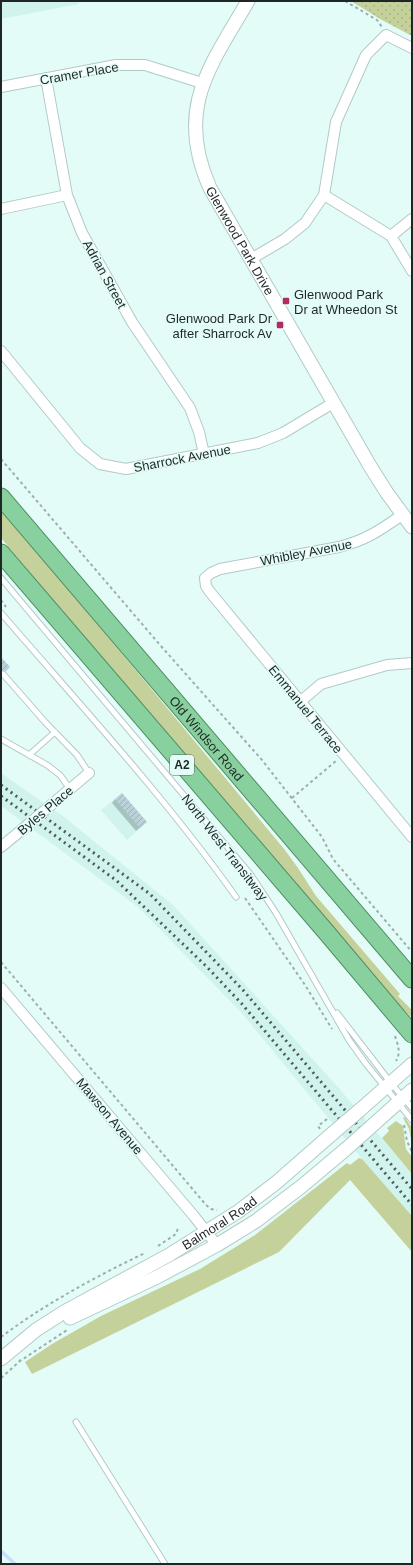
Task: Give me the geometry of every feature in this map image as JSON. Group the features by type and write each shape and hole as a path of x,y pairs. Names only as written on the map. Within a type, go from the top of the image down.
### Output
{"highway":[{"name":"Old Windsor Road","path":"1,497 412,979"},
{"name":"A2","path":"1,553 412,1034"}],"street":[{"name":"Glenwood Park Drive","path":"248,1 216,55 202,83 195,120 197,151 200,163 210,188 333,403 377,477 402,515 412,527"},
{"path":"251,259 285,239 305,224 324,194 336,122 366,55 386,35 412,48"},
{"name":"Cramer Place","path":"1,87 116,65 145,65 202,83"},
{"name":"Adrian Street","path":"46,78 67,195 82,233 132,322 190,408 199,432 204,454"},
{"path":"324,194 391,236 412,271"},
{"path":"1,209 67,195"},
{"path":"391,236 412,219"},
{"name":"Sharrock Avenue","path":"1,351 80,448 100,464 126,469 258,443 283,433 333,403"},
{"name":"Whibley Avenue","path":"205,578 211,572 220,569 358,542 375,534 402,515"},
{"name":"Emmanuel Terrace","path":"205,578 206,586 210,592 412,836"},
{"path":"301,701 321,684 388,664 412,662"},
{"name":"Byles Place","path":"1,847 89,773"},
{"name":"Mawson Avenue","path":"1,988 217,1245"},
{"name":"Balmoral Road","path":"4,1356 36,1330 64,1312 169,1255 239,1211 277,1182 327,1132 361,1109 412,1064"},
{"name":"Balmoral Road","path":"4,1356 74,1316 158,1277 217,1245 256,1221 302,1186 374,1124 406,1100"}],"lane":[{"name":"North West Transitway","path":"1,578 251,875 276,913 349,1040 388,1085 406,1100 412,1120"},
{"path":"1,613 124,755 203,851 236,897"},
{"path":"3,674 78,756 89,773"},
{"path":"29,755 55,732"},
{"path":"1,739 60,774 70,789"},
{"path":"76,1422 165,1564"}],"path":[{"path":"345,1 377,20 386,35"},
{"path":"1,459 155,640 262,760 322,838 333,859 412,952"},
{"path":"292,798 336,761 332,756 340,750"},
{"path":"1,962 206,1205"},
{"path":"393,1064 398,1059 399,1049 395,1035"},
{"path":"327,1119 318,1126 327,1132"},
{"path":"403,1121 406,1129 407,1141 412,1152"},
{"path":"1,1378 20,1360"}],"shaded area":[{"path":"1,1 78,1 79,4 1,19"},
{"path":"1,773 64,817 173,905 337,1086 412,1174 412,1216 362,1159 240,1011 138,907 1,806"},
{"path":"122,793 147,822 127,840 101,810"}],"green space":[{"path":"351,1 412,1 412,36 380,19"},
{"path":"1,508 285,850 316,896 400,994 398,996 412,1010 412,1018 403,1009 401,1010 1,538"},
{"path":"405,1117 412,1128 412,1145 409,1129 403,1118"},
{"path":"396,1121 403,1126 406,1149 412,1157 412,1174 382,1138 389,1131 387,1128"},
{"path":"359,1158 362,1159 412,1216 412,1252 350,1180 279,1252 32,1374 25,1362 52,1344 101,1316 200,1269 255,1235 347,1163 350,1165"}],"building":[{"path":"1,657 10,667 1,676"},
{"path":"122,793 147,822 140,828 115,799"}],"waterway":[{"path":"1,1551 15,1564"}],"railway":[{"path":"1,785 150,894 243,990 412,1189"},
{"path":"1,796 117,881 207,967 242,1004 412,1205"}],"place":[{"name":"Glenwood Park Dr at Wheedon St","path":"286,301"},
{"name":"Glenwood Park Dr after Sharrock Av","path":"280,325"}]}
